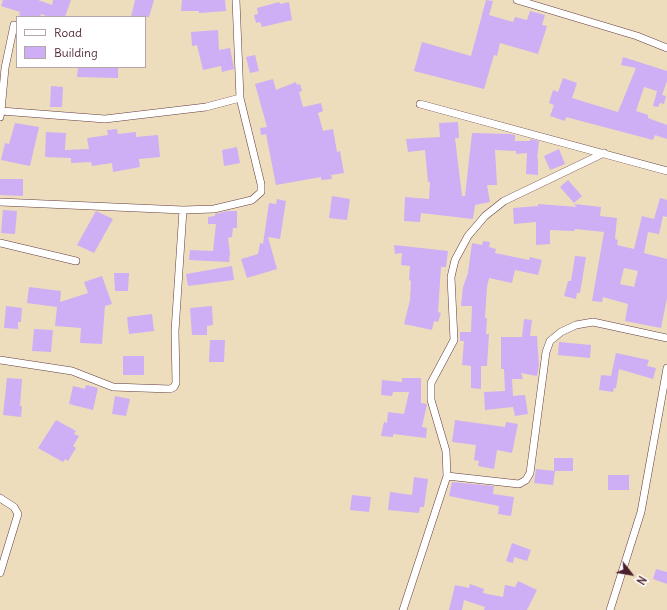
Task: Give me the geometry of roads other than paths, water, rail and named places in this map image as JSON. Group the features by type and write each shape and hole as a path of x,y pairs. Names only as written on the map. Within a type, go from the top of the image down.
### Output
{"street":[{"path":"0,202 183,210 214,209 252,200 261,192 261,184 240,98 236,0"},
{"path":"517,0 637,36 667,48"},
{"path":"14,25 5,68 0,114 104,119 206,107 240,98"},
{"path":"420,104 667,171"},
{"path":"403,610 446,476 446,451 431,400 431,383 454,340 451,277 455,260 468,236 485,216 504,201 604,153"},
{"path":"0,360 72,371 113,387 170,389 174,387 176,383 175,331 183,210"},
{"path":"0,243 76,261"},
{"path":"446,476 519,484 526,480 530,473 546,352 550,341 561,332 576,325 593,322 667,338"},
{"path":"610,610 641,512 665,387 667,368"},
{"path":"0,498 14,507 18,514 0,573"}]}
